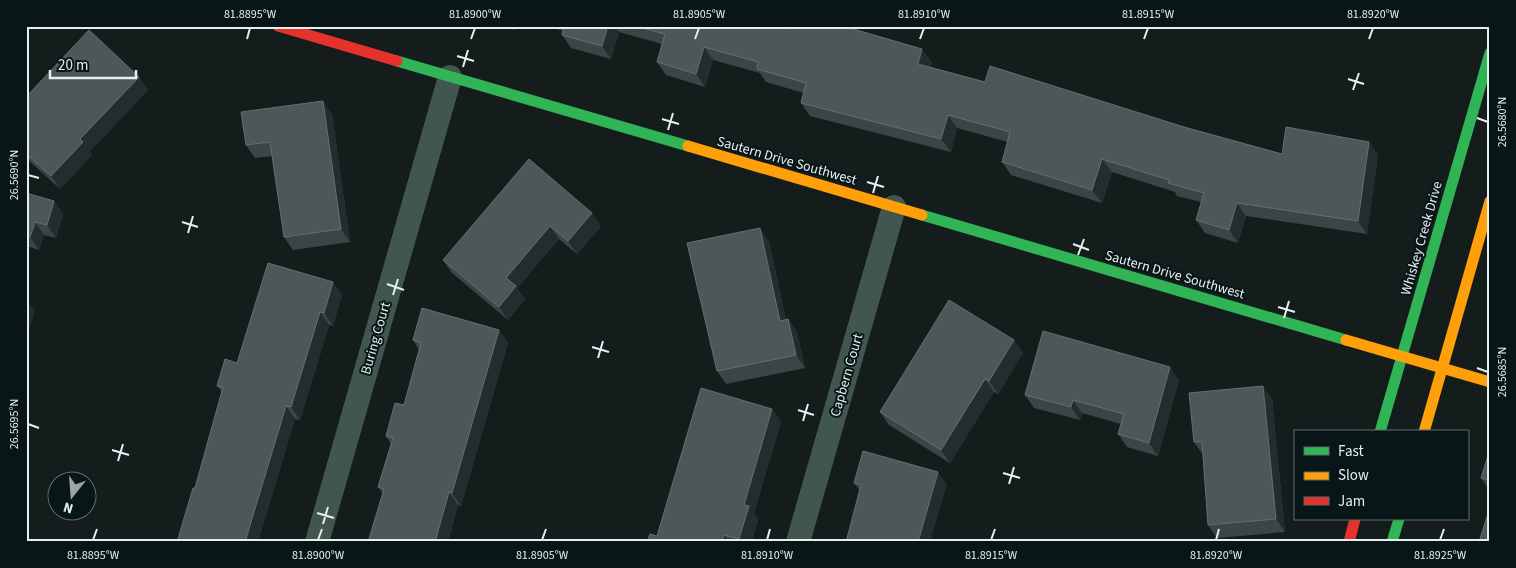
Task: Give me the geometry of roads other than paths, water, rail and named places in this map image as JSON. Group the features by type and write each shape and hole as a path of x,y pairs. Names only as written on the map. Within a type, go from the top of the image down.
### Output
{"street":[{"name":"Sautern Drive Southwest","path":"278,26 1490,382"},
{"name":"Whiskey Creek Drive","path":"1381,430 1490,53"},
{"name":"Buring Court","path":"317,542 450,77"},
{"path":"1425,430 1490,201"},
{"name":"Capbern Court","path":"798,542 894,207"},
{"path":"1349,542 1355,520"},
{"path":"1392,542 1399,520"}]}
